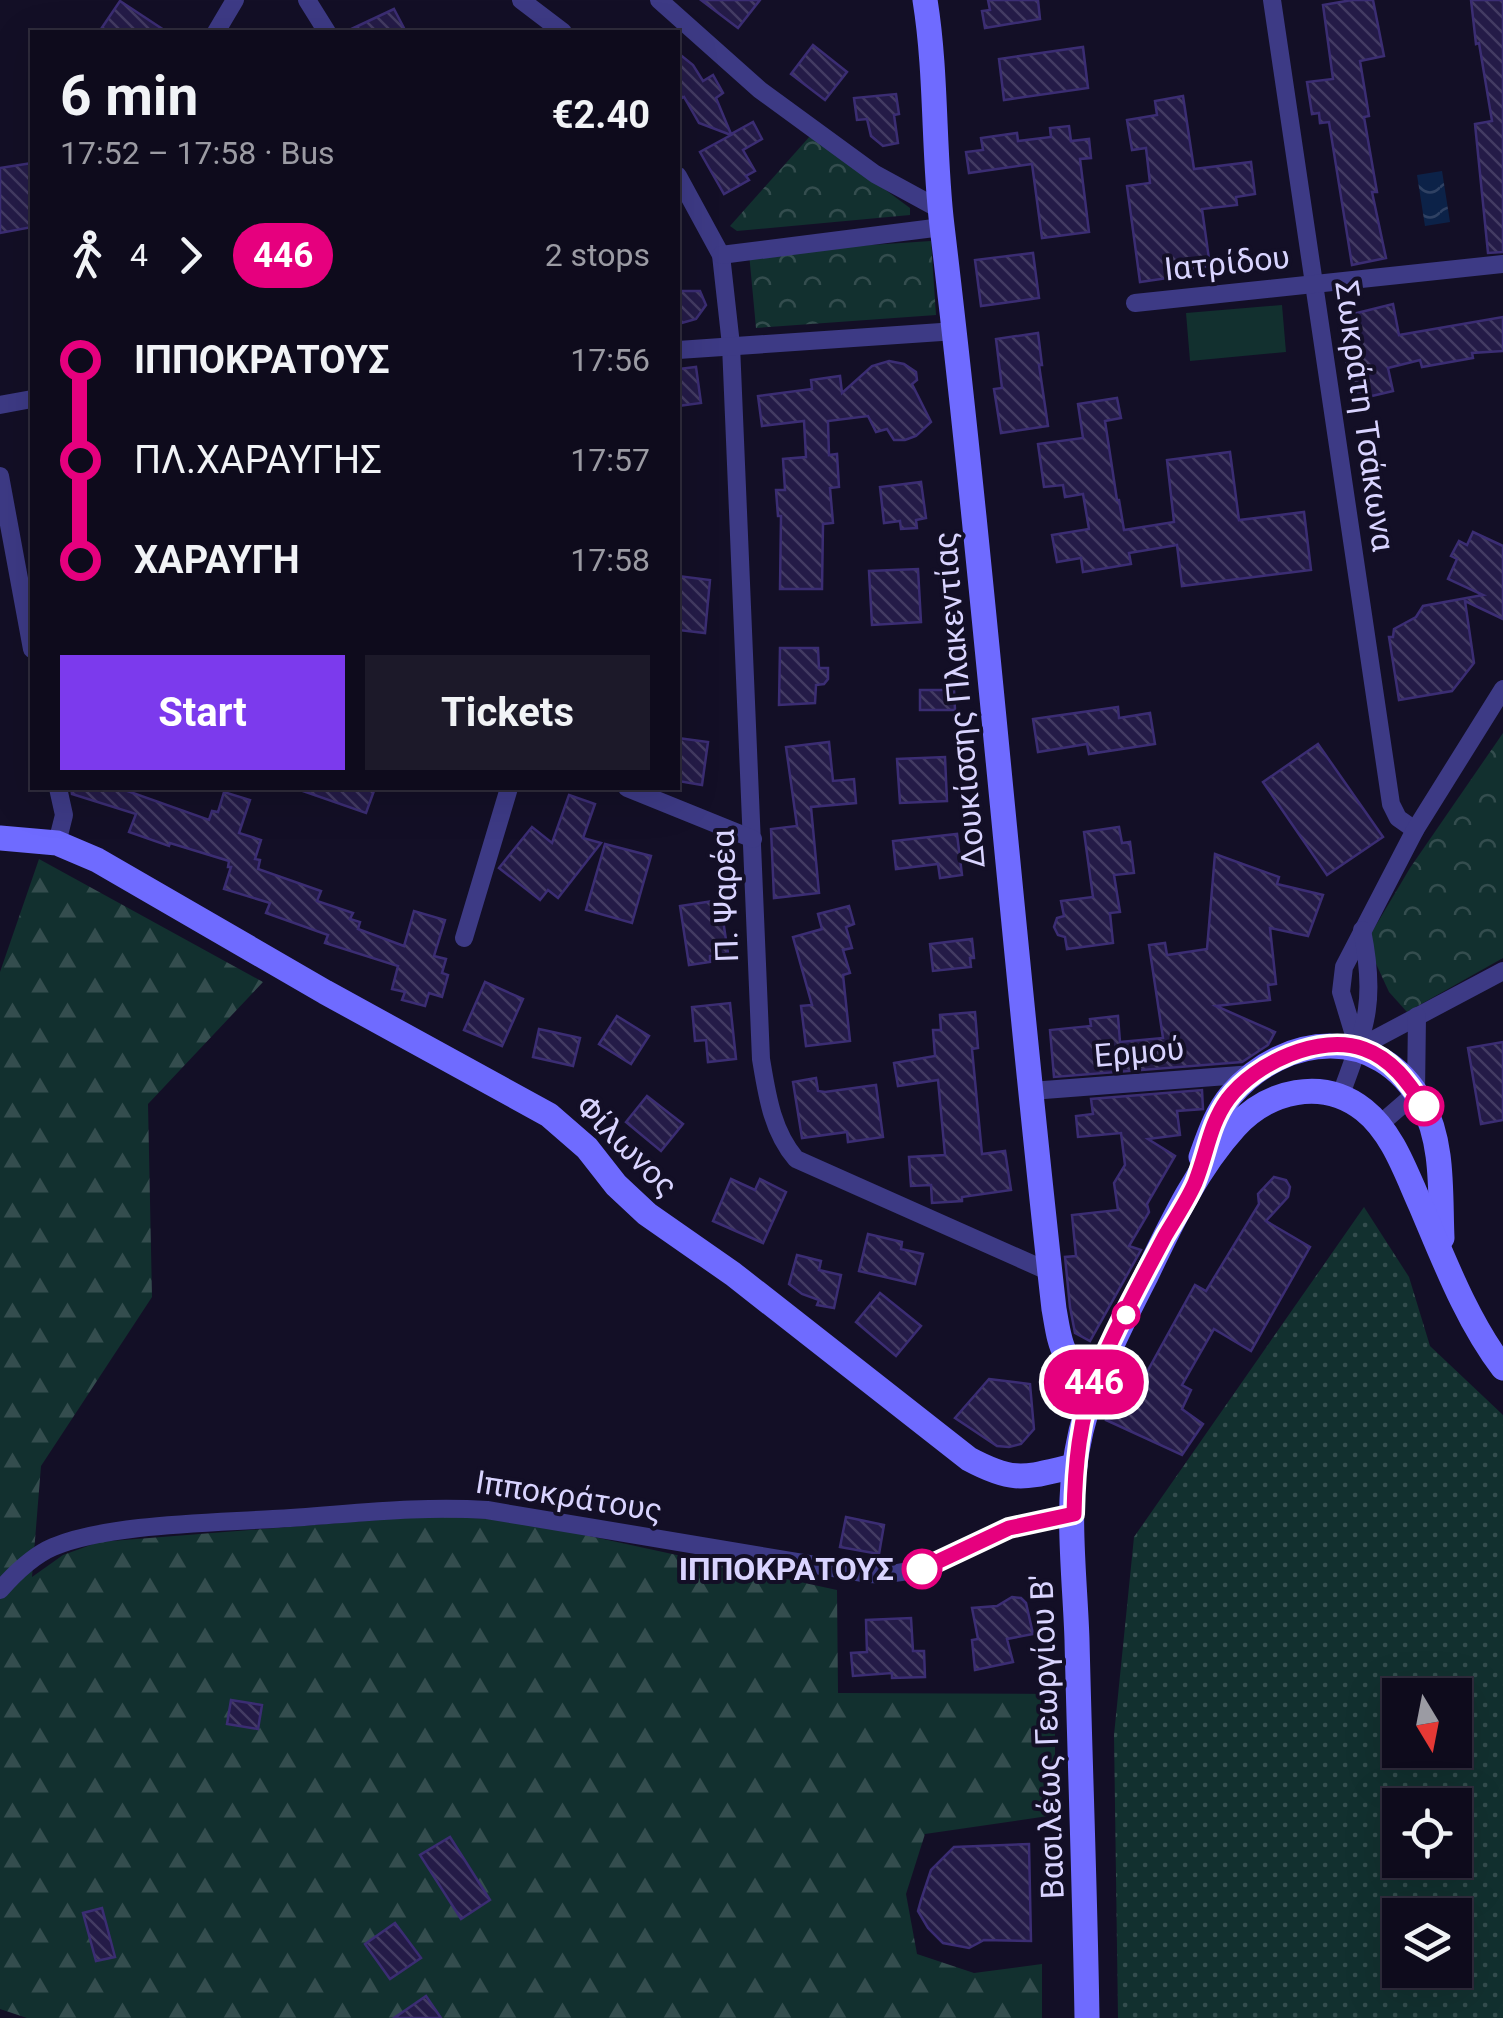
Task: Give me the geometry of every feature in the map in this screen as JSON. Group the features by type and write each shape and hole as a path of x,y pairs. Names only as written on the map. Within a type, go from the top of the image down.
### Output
{"main road":[{"name":"Δουκίσσης Πλακεντίας","path":"925,0 942,218 1050,1272 1060,1340 1067,1356 1078,1370 1096,1374"},
{"name":"Φίλωνος","path":"0,838 57,843 97,860 325,992 550,1114 647,1214 733,1274 969,1459 1012,1478 1074,1466"},
{"path":"1196,1181 1212,1125 1230,1097 1253,1074 1296,1052 1358,1048 1392,1066 1416,1093 1433,1129 1443,1252"},
{"path":"1196,1181 1218,1147 1261,1104 1276,1097 1307,1091 1340,1096 1363,1109 1379,1124 1402,1165 1478,1330 1503,1368"},
{"name":"Βασιλέως Γεωργίου Β'","path":"1087,2018 1074,1466 1096,1374 1196,1181"}],"street":[{"path":"217,30 235,0"},
{"path":"306,0 326,30"},
{"path":"522,0 560,30"},
{"path":"658,0 760,90 942,218"},
{"name":"Σωκράτη Τσάκωνα","path":"1272,0 1391,804 1398,818 1415,830"},
{"path":"680,180 721,255 942,218"},
{"name":"Π. Ψαρέα","path":"721,255 731,345 760,1059 769,1106 782,1143 796,1160 1050,1272"},
{"name":"Ιατρίδου","path":"1135,303 1503,264"},
{"path":"680,350 956,330"},
{"path":"0,405 30,399"},
{"path":"0,477 30,638"},
{"path":"1358,1048 1341,992 1344,967 1415,830 1503,689"},
{"path":"57,843 64,816 58,790"},
{"path":"464,938 508,790"},
{"path":"632,790 753,839"},
{"path":"1340,1096 1358,1048 1371,991 1362,930"},
{"path":"1358,1048 1503,970"},
{"path":"1379,1124 1416,1093 1417,1016"},
{"name":"Ερμού","path":"1031,1091 1253,1074"},
{"name":"Ιπποκράτους","path":"0,1590 22,1568 54,1546 121,1532 197,1524 475,1509 902,1575 1009,1528 1074,1514"}],"green space":[{"path":"811,135 910,208 910,215 737,231 730,226"},
{"path":"931,241 936,315 756,328 749,253"},
{"path":"1282,305 1286,352 1190,361 1186,313"},
{"path":"1503,733 1503,958 1407,1012 1389,992 1366,942 1410,868"},
{"path":"39,859 263,982 148,1104 152,1297 41,1466 32,1577 63,1555 99,1542 427,1516 516,1520 837,1590 838,1693 1055,1694 1055,1815 925,1834 906,1894 917,1954 974,1973 1042,1964 1042,2018 27,2018 0,2009 0,972"},
{"path":"1364,1207 1409,1277 1430,1346 1503,1415 1503,2018 1118,2018 1114,1735 1134,1537"}],"water":[{"path":"1442,171 1450,222 1425,226 1417,175"}],"building":[{"path":"701,0 760,0 738,28"},
{"path":"988,0 1038,0 1040,19 985,28 982,11 990,10"},
{"path":"1373,0 1384,56 1360,61 1369,116 1364,117 1377,192 1372,192 1386,258 1352,265 1329,122 1320,123 1319,113 1312,114 1307,82 1333,79 1323,5"},
{"path":"1471,0 1503,0 1503,252 1488,253 1475,124 1492,121"},
{"path":"120,1 164,30 100,30"},
{"path":"394,9 405,30 349,30"},
{"path":"813,45 847,72 825,100 791,74"},
{"path":"1083,47 1088,88 1004,100 999,59"},
{"path":"680,55 703,81 713,75 723,93 716,98 731,134 753,122 762,139 743,150 755,171 746,176 749,180 724,194 700,152 731,135 699,123 684,97 680,99"},
{"path":"896,94 898,143 883,146 871,136 867,119 857,120 854,98"},
{"path":"1183,96 1194,169 1251,162 1255,194 1236,197 1237,205 1202,209 1210,266 1168,272 1168,278 1140,282 1127,186 1150,183 1146,148 1132,150 1127,120 1157,115 1155,101"},
{"path":"1069,126 1071,141 1089,139 1091,158 1080,159 1089,232 1042,238 1032,164 969,173 966,152 983,150 981,138 1017,133 1018,141 1051,137 1050,128"},
{"path":"30,163 30,227 0,233 0,168"},
{"path":"1033,253 1039,298 981,306 975,260"},
{"path":"680,291 700,291 706,305 696,319 680,323"},
{"path":"1393,304 1399,335 1503,317 1503,351 1472,353 1473,358 1422,367 1420,360 1388,368 1393,391 1355,400 1346,360 1363,357 1353,314"},
{"path":"1038,333 1048,426 1001,433 994,389 1002,388 996,339"},
{"path":"889,361 916,372 917,380 912,384 931,422 916,436 894,440 887,429 876,432 868,416 828,421 829,455 837,454 839,487 830,488 833,523 823,524 822,589 780,589 781,516 776,490 785,490 783,459 806,457 804,421 762,426 758,396 812,389 811,380 840,376 842,393 872,366"},
{"path":"696,367 701,403 680,406 680,369"},
{"path":"1117,398 1121,418 1105,421 1124,530 1174,522 1167,460 1230,452 1239,520 1304,512 1311,570 1182,586 1177,545 1129,553 1131,564 1083,572 1081,558 1057,562 1052,535 1089,529 1083,494 1065,497 1063,485 1044,487 1038,444 1083,438 1078,404"},
{"path":"921,482 926,518 916,520 917,528 901,529 900,521 884,523 880,487"},
{"path":"1473,532 1503,546 1503,619 1465,601 1474,663 1452,691 1399,700 1389,637 1393,637 1394,629 1416,617 1423,606 1483,595 1448,579 1457,559 1451,556 1459,541 1467,545"},
{"path":"918,569 921,622 872,625 869,571"},
{"path":"680,576 710,580 705,633 680,630"},
{"path":"780,648 818,648 819,668 828,668 828,679 816,685 815,703 779,705"},
{"path":"920,690 954,690 955,710 920,710"},
{"path":"1118,707 1119,718 1150,713 1155,744 1089,754 1087,744 1038,752 1033,719"},
{"path":"680,738 708,742 702,785 680,781"},
{"path":"829,742 833,781 854,779 856,803 811,807 819,893 774,898 771,829 797,826 786,747"},
{"path":"1318,744 1383,837 1327,875 1263,782"},
{"path":"945,757 947,801 900,803 897,759"},
{"path":"71,790 125,790 209,820 212,811 218,812 224,792 250,800 239,833 261,840 255,859 260,860 258,869 321,891 317,901 353,913 350,919 360,922 358,929 404,946 414,911 445,920 434,956 446,959 442,973 448,975 442,997 429,993 425,1006 402,1000 405,992 392,989 398,966 325,943 328,935 266,913 270,903 224,889 231,867 229,861 129,832 136,814 72,794"},
{"path":"300,790 374,790 366,813"},
{"path":"569,795 595,804 583,838 601,843 558,898 548,890 540,900 499,868 532,827 552,843"},
{"path":"1119,827 1122,843 1130,842 1134,873 1114,875 1120,912 1110,913 1113,943 1067,949 1065,937 1058,935 1054,927 1057,918 1064,916 1061,901 1093,897 1084,832"},
{"path":"957,834 962,875 940,878 938,864 896,869 893,841"},
{"path":"605,844 651,856 632,923 586,910"},
{"path":"1215,854 1279,877 1277,884 1323,895 1308,936 1270,928 1276,984 1268,985 1270,1000 1216,1006 1275,1032 1268,1045 1242,1062 1054,1077 1050,1030 1091,1026 1090,1019 1118,1016 1120,1042 1163,1038 1149,945 1165,943 1167,955 1207,949"},
{"path":"720,900 728,953 710,956 710,962 689,965 680,906"},
{"path":"849,906 854,924 846,927 852,948 843,950 850,973 843,975 850,1041 806,1046 801,1006 812,1005 793,937 822,929 818,914"},
{"path":"972,939 971,967 933,971 930,944"},
{"path":"485,982 523,999 502,1046 464,1030"},
{"path":"730,1003 736,1059 708,1062 706,1040 695,1041 692,1007"},
{"path":"975,1012 978,1048 972,1049 982,1154 1005,1151 1011,1190 932,1203 931,1185 911,1186 909,1157 945,1155 938,1080 898,1086 894,1063 935,1056 933,1030 941,1030 940,1015"},
{"path":"617,1016 649,1036 631,1064 599,1044"},
{"path":"539,1029 580,1038 573,1066 533,1057"},
{"path":"1503,1042 1503,1120 1481,1124 1468,1048"},
{"path":"816,1078 818,1091 825,1092 876,1085 883,1137 848,1142 847,1132 802,1138 793,1082"},
{"path":"1202,1090 1203,1109 1177,1111 1180,1135 1148,1139 1175,1156 1147,1204 1149,1212 1129,1246 1141,1250 1090,1341 1075,1333 1070,1307 1065,1257 1076,1256 1072,1215 1118,1210 1114,1183 1125,1165 1121,1133 1078,1137 1076,1116 1093,1114 1091,1099"},
{"path":"647,1096 683,1124 661,1151 626,1122"},
{"path":"1274,1177 1286,1180 1290,1187 1288,1197 1266,1221 1310,1247 1251,1351 1214,1329 1182,1385 1191,1390 1182,1409 1203,1424 1182,1455 1106,1420 1124,1377 1142,1381 1195,1285 1206,1291 1259,1204 1258,1194"},
{"path":"731,1179 755,1190 760,1179 786,1192 763,1243 713,1221"},
{"path":"868,1234 902,1242 901,1249 923,1254 915,1284 859,1271"},
{"path":"797,1255 821,1261 819,1270 841,1275 834,1308 817,1305 819,1300 789,1284"},
{"path":"880,1293 921,1326 896,1356 856,1322"},
{"path":"989,1379 1030,1384 1034,1429 1021,1444 997,1446 955,1418"},
{"path":"846,1517 884,1525 879,1554 840,1547"},
{"path":"1012,1597 1026,1603 1033,1634 1007,1639 1013,1662 975,1670 972,1640 978,1639 972,1608 997,1606"},
{"path":"911,1618 913,1651 924,1651 925,1677 892,1678 892,1673 853,1676 851,1653 867,1652 866,1620"},
{"path":"231,1700 262,1705 258,1729 227,1724"},
{"path":"450,1837 490,1900 461,1919 420,1855"},
{"path":"1029,1844 1031,1941 984,1940 969,1948 943,1943 928,1928 918,1911 921,1900 931,1870 954,1847"},
{"path":"102,1908 115,1957 96,1961 83,1913"},
{"path":"395,1923 421,1958 390,1979 365,1944"},
{"path":"426,1996 441,2018 394,2018"}],"bus line":[{"name":"446","path":"922,1569 1009,1528 1074,1514 1074,1466 1096,1374 1196,1181 1212,1125 1230,1097 1253,1074 1296,1052 1358,1048 1380,1057 1402,1074 1424,1106"}],"place":[{"name":"ΙΠΠΟΚΡΑΤΟΥΣ","path":"922,1569"}]}
